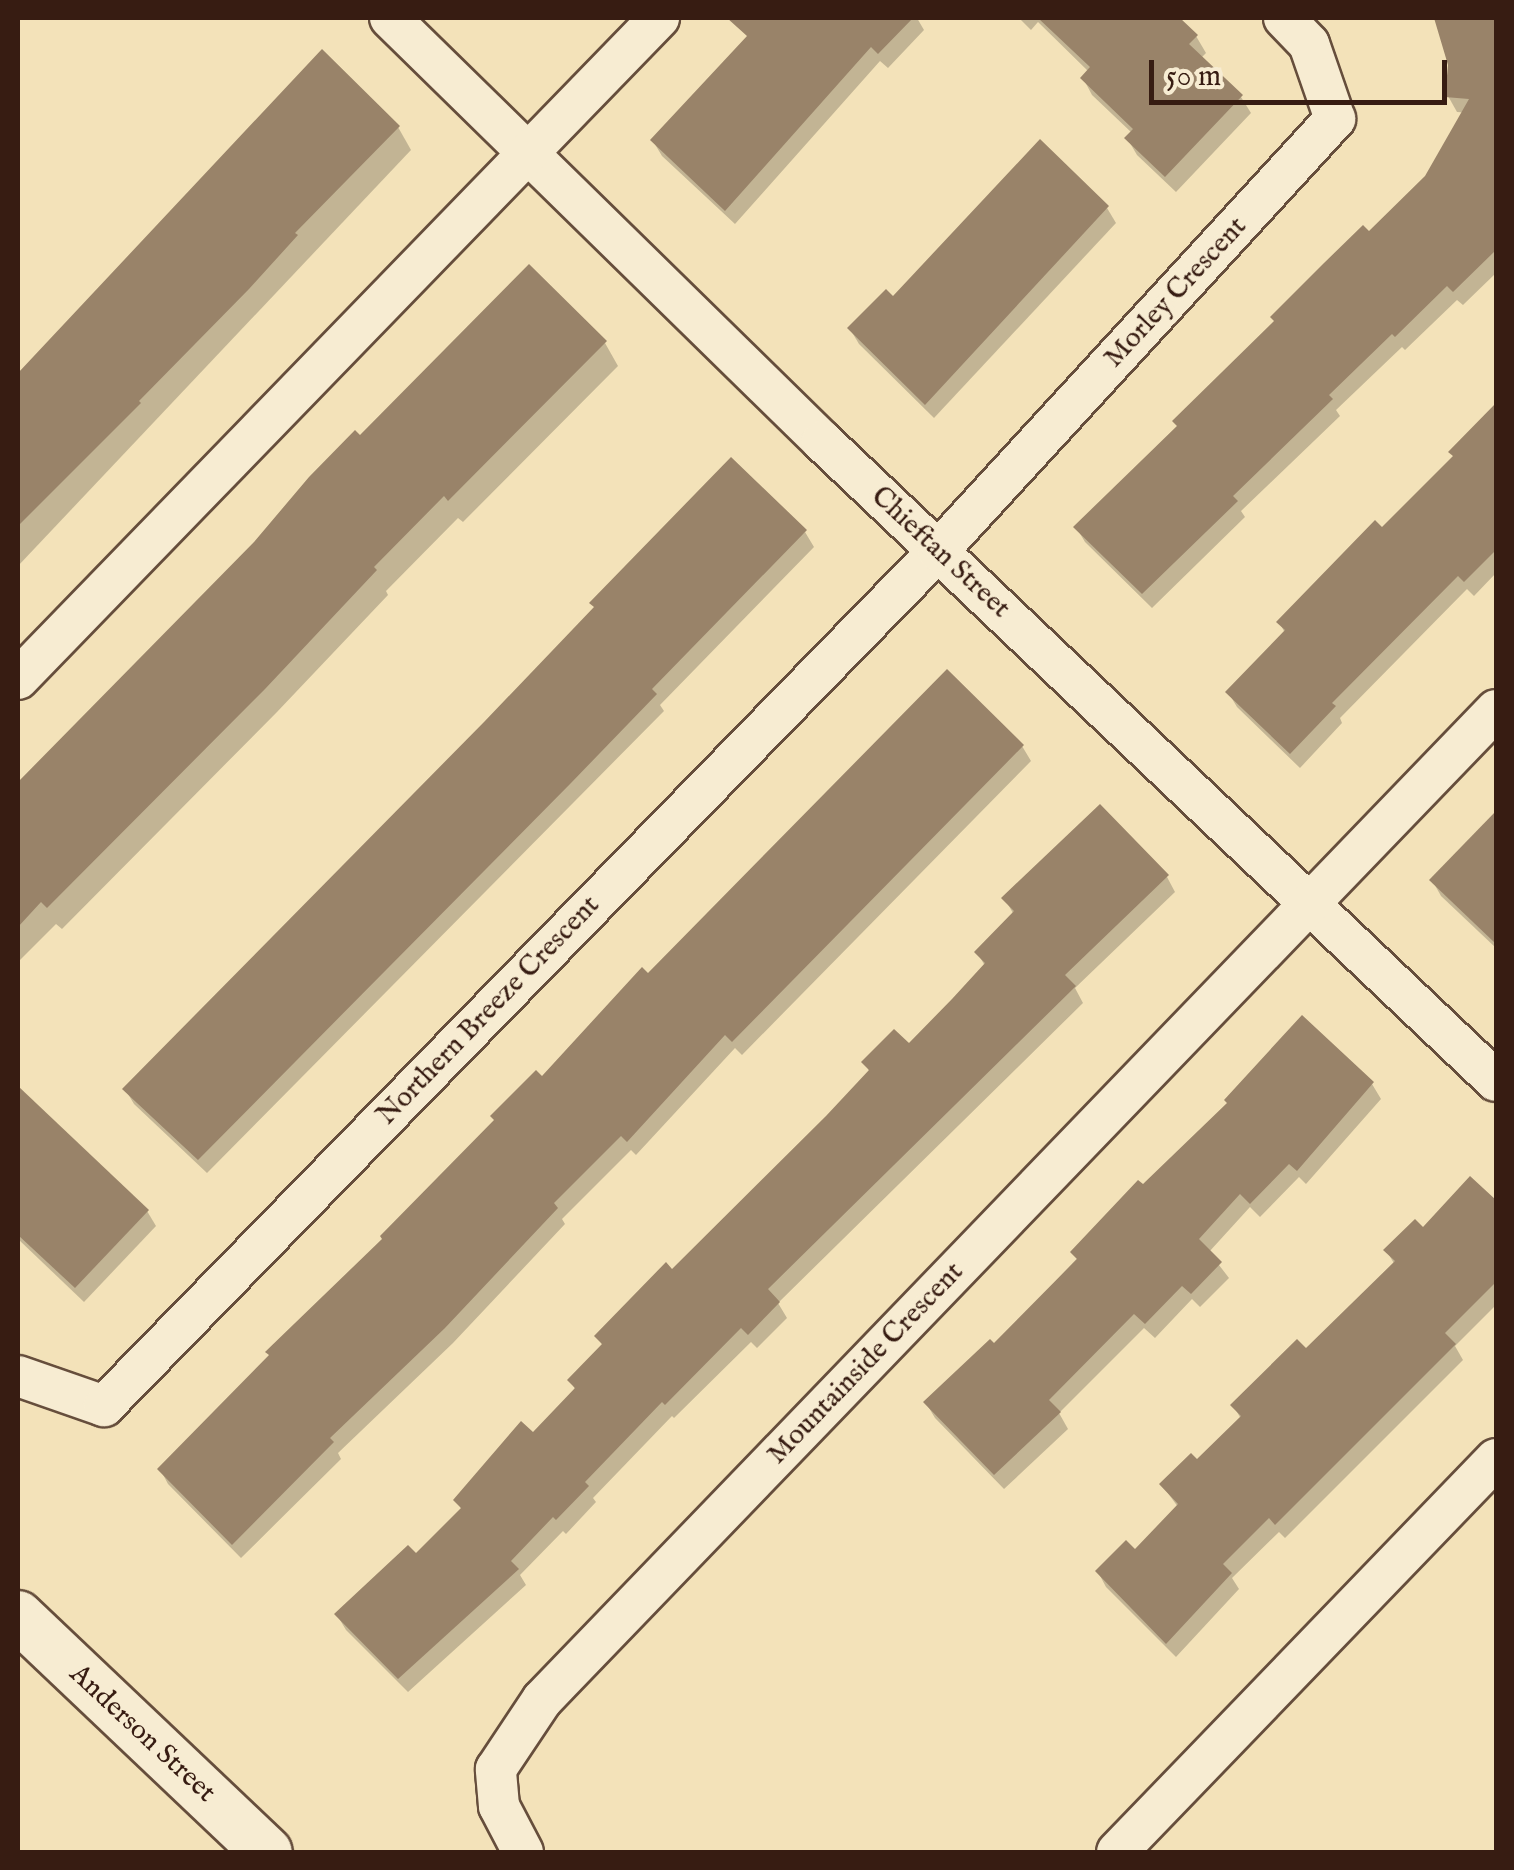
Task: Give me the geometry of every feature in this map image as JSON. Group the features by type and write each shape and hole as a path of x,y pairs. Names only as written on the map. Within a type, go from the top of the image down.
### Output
{"street":[{"name":"Chieftan Street","path":"390,18 938,551 1496,1081"},
{"path":"18,679 659,18"},
{"name":"Morley Crescent","path":"938,551 1335,119 1309,44 1284,18"},
{"name":"Northern Breeze Crescent","path":"18,1376 104,1406 938,551"},
{"name":"Mountainside Crescent","path":"523,1852 499,1806 496,1769 542,1700 1496,710"},
{"path":"1117,1852 1496,1459"},
{"name":"Anderson Street","path":"18,1616 268,1852"}],"building":[{"path":"727,18 913,18 878,54 871,47 725,211 650,140 747,36"},
{"path":"1038,18 1180,18 1198,35 1189,44 1243,95 1165,177 1124,138 1133,129 1080,78 1090,67"},
{"path":"1434,18 1496,18 1496,250 1453,292 1447,286 1329,395 1333,399 1233,496 1238,501 1142,594 1073,527 1177,426 1172,421 1274,321 1270,317 1323,264 1363,225 1369,231 1425,176 1469,99 1445,97 1448,65"},
{"path":"322,49 400,126 295,233 298,235 141,403 18,526 18,373"},
{"path":"1040,139 1109,206 925,405 847,328 886,289 893,296"},
{"path":"529,264 607,341 448,501 444,496 374,567 377,570 265,689 47,908 41,902 18,927 18,782 254,542 355,430 360,435"},
{"path":"1496,403 1496,550 1464,582 1458,576 1332,703 1336,706 1290,754 1225,692 1285,630 1276,622 1375,520 1382,527 1453,456 1448,452"},
{"path":"731,457 807,530 652,689 657,694 571,783 198,1160 122,1089 484,722 594,607 589,603"},
{"path":"947,669 1024,745 732,1042 725,1035 627,1142 621,1136 554,1203 558,1208 445,1328 330,1438 334,1442 232,1545 157,1469 269,1355 265,1352 382,1239 380,1236 494,1120 490,1116 536,1070 542,1076 642,967 648,973"},
{"path":"1100,804 1169,875 1065,975 1076,986 768,1289 780,1302 748,1335 741,1328 665,1405 662,1402 585,1482 589,1486 511,1561 519,1569 398,1679 334,1614 408,1545 416,1553 461,1508 453,1500 521,1421 533,1432 575,1388 567,1380 602,1344 594,1336 666,1262 672,1269 826,1116 869,1070 861,1062 894,1029 909,1043 952,999 985,963 974,952 1014,911 1001,898"},
{"path":"1496,811 1496,944 1429,880"},
{"path":"1302,1015 1374,1082 1297,1171 1289,1164 1250,1204 1240,1194 1199,1239 1222,1262 1191,1294 1182,1286 1145,1324 1134,1314 1049,1400 1061,1412 994,1475 923,1402 990,1339 994,1343 1077,1259 1070,1252 1138,1180 1143,1184 1227,1103 1224,1100"},
{"path":"18,1086 149,1210 75,1288 18,1235"},
{"path":"1470,1176 1496,1200 1496,1282 1445,1333 1456,1344 1275,1525 1269,1518 1223,1564 1232,1573 1166,1644 1095,1571 1126,1540 1135,1549 1178,1504 1159,1484 1191,1453 1197,1459 1241,1416 1230,1405 1297,1339 1306,1348 1395,1261 1383,1250 1415,1219 1423,1227"}]}
